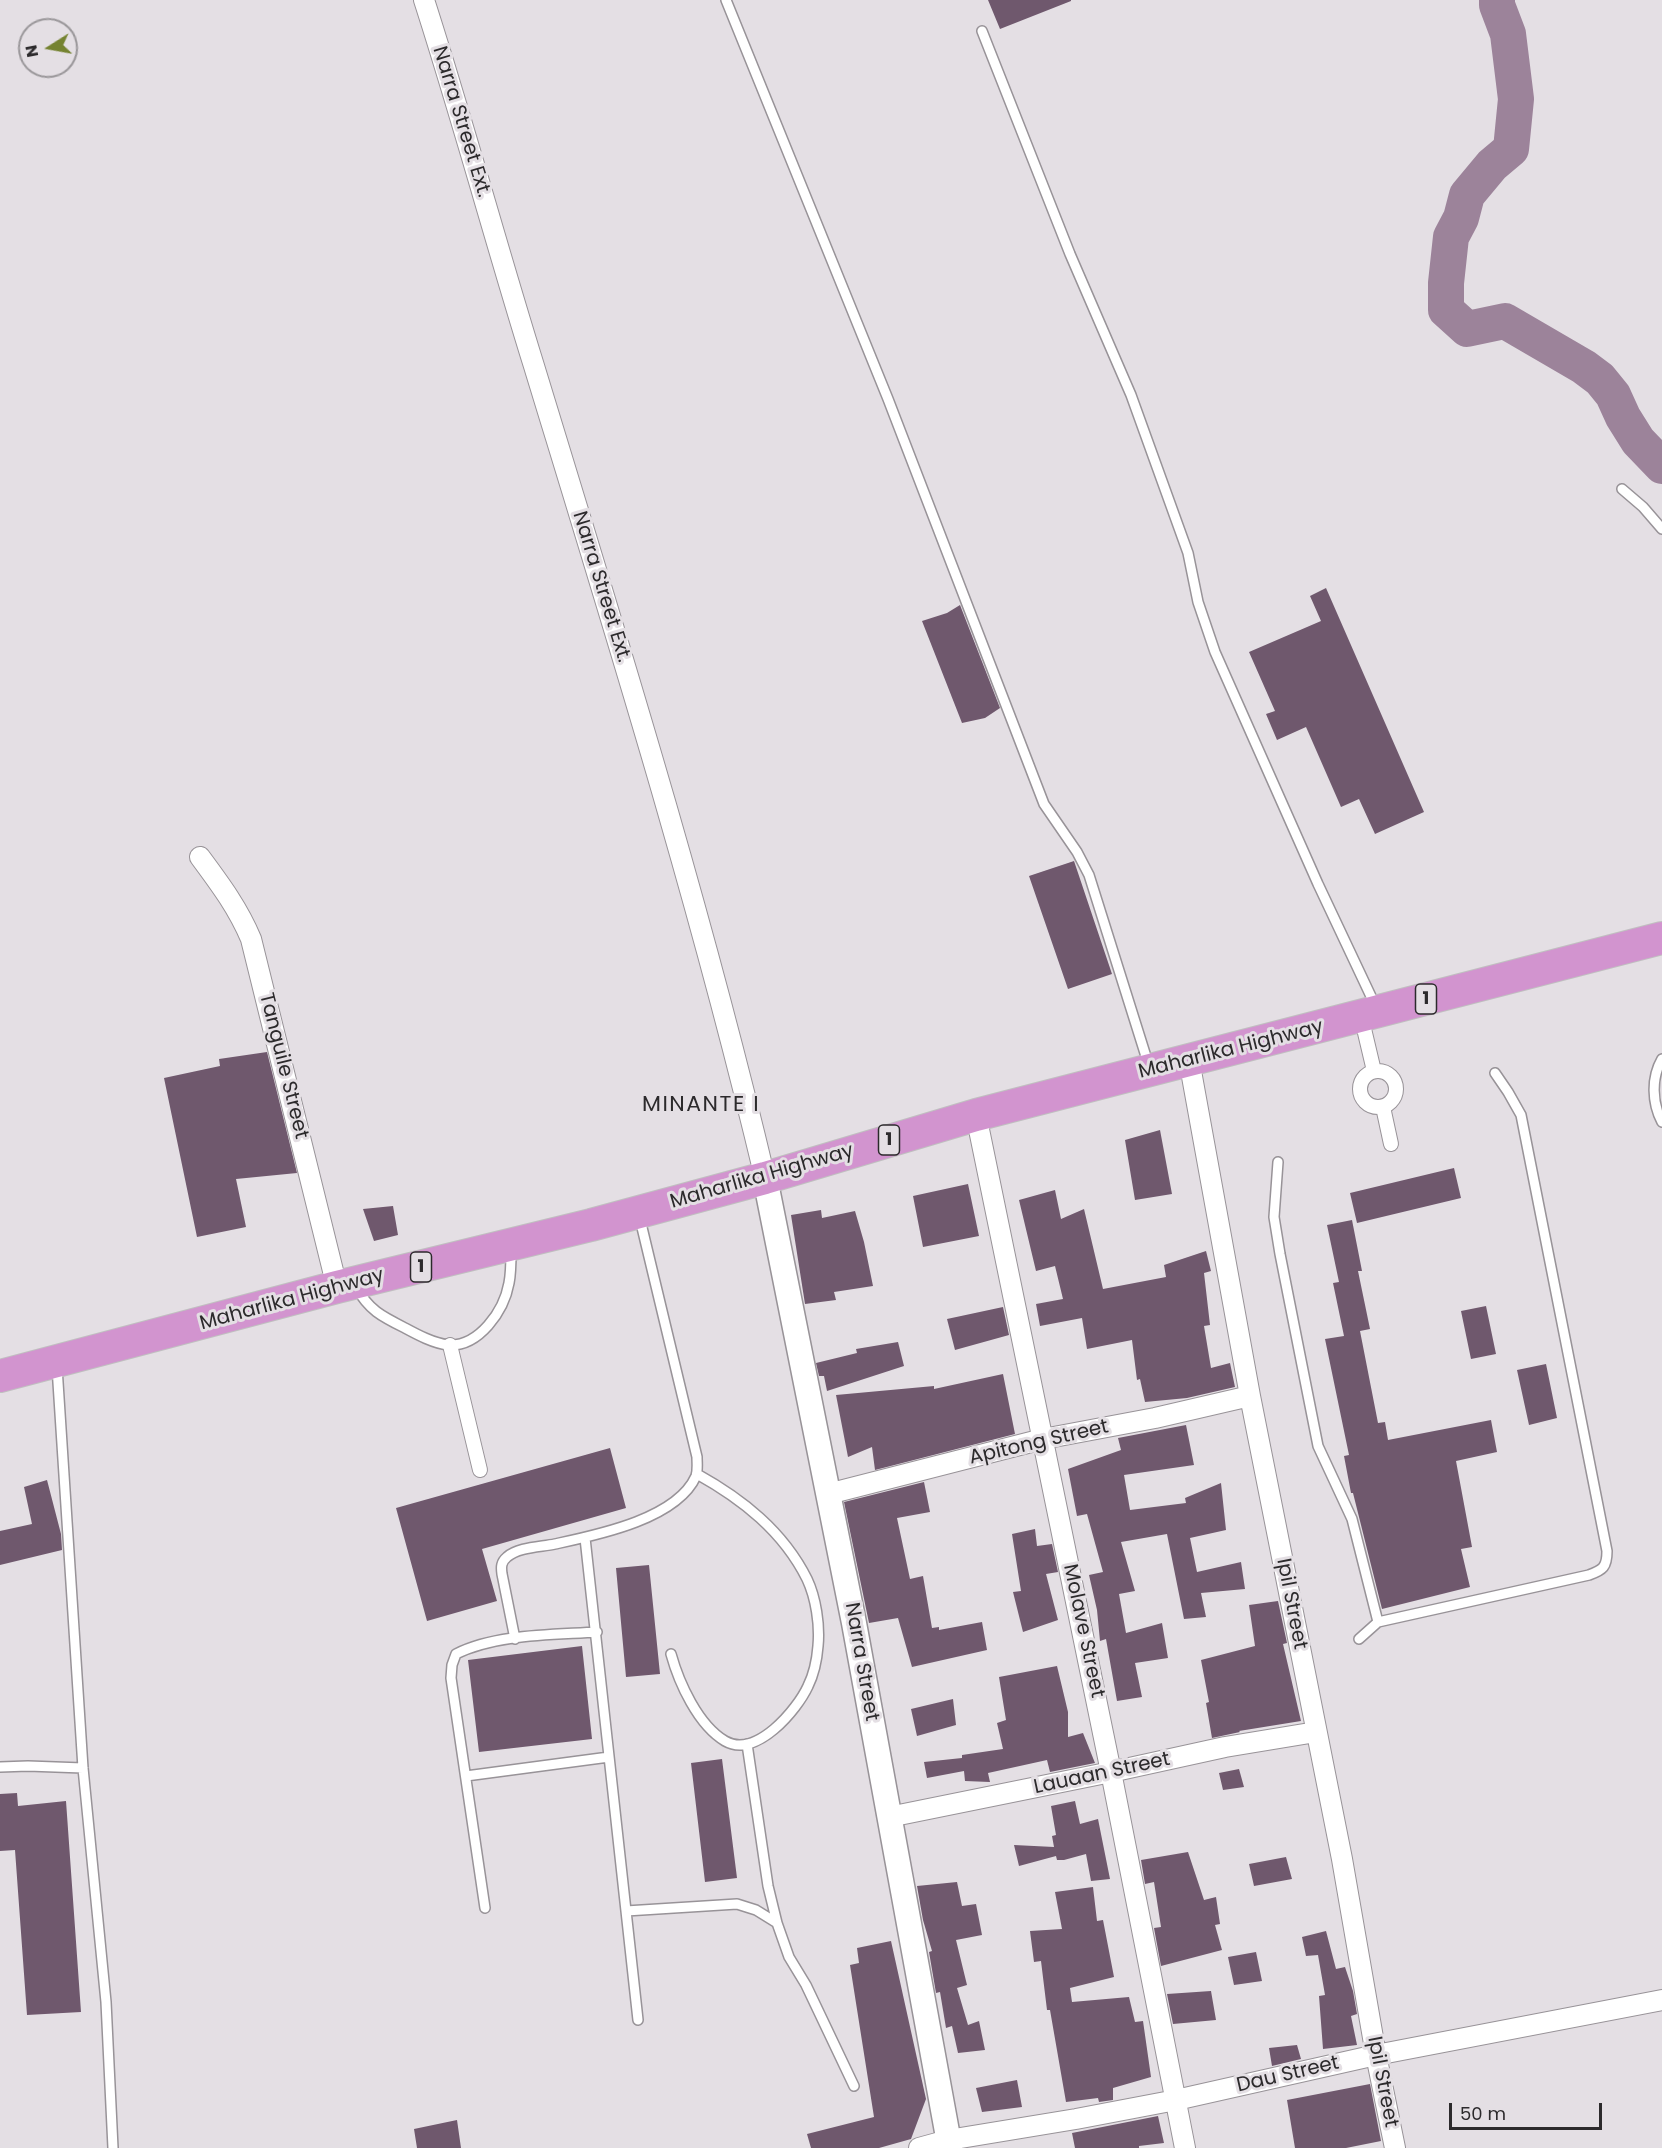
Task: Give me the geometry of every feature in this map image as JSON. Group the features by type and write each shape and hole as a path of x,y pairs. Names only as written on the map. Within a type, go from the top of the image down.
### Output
{"highway":[{"name":"Maharlika Highway","path":"0,1376 346,1285 639,1212 765,1178 976,1115 1662,938"}],"street":[{"name":"Narra Street Ext.","path":"424,0 657,778 734,1050 765,1178"},
{"name":"Tanguile Street","path":"200,857 229,895 250,939 346,1285"},
{"path":"1370,1014 1374,1071"},
{"name":"Ipil Street","path":"1189,1060 1250,1396 1342,1859 1376,2055 1395,2148"},
{"path":"1374,1071 1388,1073 1396,1085 1394,1097 1383,1107 1372,1107 1367,1104 1360,1093 1362,1079 1366,1074 1374,1071"},
{"path":"1383,1107 1391,1144"},
{"name":"Molave Street","path":"976,1115 1112,1772 1185,2148"},
{"name":"Narra Street","path":"765,1178 854,1623 949,2144"},
{"path":"450,1345 480,1470"},
{"name":"Apitong Street","path":"828,1494 1043,1439 1155,1418 1250,1396"},
{"name":"Lauaan Street","path":"889,1817 1225,1747 1316,1732"},
{"name":"Dau Street","path":"919,2148 1176,2100 1376,2055 1662,2000"}],"lane":[{"path":"726,0 888,399 1044,804 1077,852 1089,875 1150,1070"},
{"path":"982,31 1070,254 1131,395 1188,553 1198,602 1215,652 1318,884 1370,1014"},
{"path":"1622,489 1643,507 1662,529"},
{"path":"1662,1059 1654,1091 1662,1122"},
{"path":"1359,1639 1378,1622 1589,1575 1602,1570 1607,1564 1607,1551 1521,1115 1494,1074"},
{"path":"1278,1162 1274,1217 1318,1446 1352,1519 1378,1622"},
{"path":"515,1639 502,1574 501,1566 504,1559 518,1552 585,1538 646,1518 669,1506 686,1491 697,1474 697,1458 639,1212"},
{"path":"346,1285 380,1314 433,1341 450,1345 470,1339 482,1332 493,1321 509,1283 512,1245"},
{"path":"56,1362 83,1768 106,2002 113,2148"},
{"path":"671,1654 676,1673 692,1705 709,1726 726,1742 747,1744 762,1739 774,1730 796,1704 808,1686 818,1646 818,1623 807,1579 786,1545 729,1491 697,1474"},
{"path":"585,1538 638,2020"},
{"path":"485,1908 451,1678 456,1654 464,1650 515,1639 597,1632"},
{"path":"747,1744 768,1886 777,1923 789,1957 806,1985 854,2086"},
{"path":"466,1776 609,1757"},
{"path":"0,1767 83,1768"},
{"path":"626,1911 737,1904 756,1910 777,1923"}],"building":[{"path":"988,0 1071,0 1071,1 1000,29"},
{"path":"1326,588 1424,812 1375,834 1359,799 1341,807 1306,727 1277,740 1266,714 1275,711 1249,652 1321,621 1310,596"},
{"path":"960,605 1000,708 985,718 962,723 922,621 947,613"},
{"path":"1074,861 1112,974 1068,989 1029,876"},
{"path":"267,1052 297,1173 236,1179 246,1227 197,1237 164,1078 220,1066 219,1059"},
{"path":"1160,1130 1172,1194 1135,1200 1125,1140"},
{"path":"1454,1168 1461,1198 1357,1223 1350,1193"},
{"path":"968,1184 979,1236 923,1247 913,1196"},
{"path":"1055,1190 1061,1219 1084,1209 1103,1289 1166,1277 1164,1265 1206,1251 1211,1271 1204,1273 1210,1325 1204,1326 1211,1368 1230,1363 1235,1387 1187,1398 1145,1402 1140,1379 1137,1380 1132,1340 1087,1349 1082,1318 1040,1326 1036,1304 1063,1299 1055,1266 1036,1271 1019,1200"},
{"path":"393,1206 398,1235 374,1241 363,1209"},
{"path":"821,1210 822,1218 855,1211 873,1286 834,1292 836,1300 805,1304 791,1215"},
{"path":"1352,1220 1362,1271 1358,1271 1370,1329 1360,1331 1378,1423 1385,1422 1388,1440 1491,1420 1497,1452 1456,1461 1472,1547 1461,1549 1470,1587 1382,1609 1353,1493 1351,1493 1344,1456 1349,1455 1325,1339 1344,1336 1333,1283 1339,1282 1327,1225"},
{"path":"1486,1306 1496,1354 1471,1359 1461,1311"},
{"path":"1003,1307 1009,1335 955,1350 947,1319"},
{"path":"898,1342 904,1366 827,1391 824,1376 819,1376 816,1363 857,1353 856,1349"},
{"path":"1546,1364 1557,1418 1529,1425 1517,1370"},
{"path":"1003,1374 1015,1434 875,1470 872,1447 848,1457 836,1395 934,1386 934,1389"},
{"path":"1186,1425 1194,1465 1124,1475 1130,1510 1186,1503 1185,1498 1221,1483 1226,1530 1190,1538 1197,1572 1241,1562 1245,1589 1201,1593 1206,1617 1184,1619 1167,1534 1121,1542 1135,1591 1119,1594 1126,1633 1162,1623 1168,1658 1135,1663 1142,1697 1117,1701 1106,1639 1100,1641 1097,1610 1089,1575 1103,1572 1087,1514 1077,1516 1068,1469 1121,1450 1118,1438"},
{"path":"610,1448 626,1508 482,1549 497,1601 427,1621 396,1508"},
{"path":"47,1480 61,1534 62,1550 0,1565 0,1531 32,1524 24,1487"},
{"path":"924,1482 930,1512 897,1518 910,1579 923,1576 932,1628 939,1627 939,1630 982,1622 987,1650 912,1667 898,1618 869,1623 844,1502"},
{"path":"1035,1529 1037,1546 1052,1544 1058,1572 1046,1574 1058,1620 1023,1632 1013,1592 1021,1591 1012,1534"},
{"path":"649,1565 660,1674 626,1677 616,1568"},
{"path":"1278,1601 1287,1643 1283,1644 1301,1721 1239,1731 1212,1738 1206,1703 1209,1702 1201,1660 1255,1646 1249,1605"},
{"path":"582,1646 592,1739 479,1752 468,1660"},
{"path":"1057,1666 1068,1712 1068,1737 1083,1733 1095,1763 1050,1772 1047,1760 988,1773 990,1782 965,1781 964,1771 927,1778 924,1762 962,1758 962,1755 1003,1749 997,1723 1006,1720 999,1677"},
{"path":"953,1699 956,1725 917,1736 911,1709"},
{"path":"722,1759 737,1878 705,1882 691,1763"},
{"path":"1239,1769 1244,1787 1223,1790 1219,1773"},
{"path":"17,1793 18,1806 66,1801 81,2012 27,2015 15,1850 0,1851 0,1794"},
{"path":"1075,1801 1080,1824 1098,1819 1110,1879 1091,1881 1086,1854 1064,1860 1057,1860 1056,1856 1019,1866 1014,1845 1054,1847 1052,1836 1056,1835 1051,1806"},
{"path":"1188,1852 1204,1900 1216,1897 1220,1924 1215,1925 1222,1950 1161,1966 1154,1928 1161,1927 1154,1882 1145,1884 1141,1860"},
{"path":"1286,1857 1292,1879 1254,1886 1249,1864"},
{"path":"957,1882 962,1906 976,1904 982,1935 956,1940 967,1985 957,1988 968,2025 979,2021 985,2050 958,2053 952,2026 946,2028 940,1992 936,1993 929,1952 932,1951 917,1886"},
{"path":"1093,1887 1097,1921 1103,1920 1114,1977 1070,1988 1072,2002 1129,1997 1135,2022 1143,2021 1151,2077 1113,2088 1113,2100 1099,2102 1098,2098 1066,2102 1050,2010 1047,2010 1041,1961 1034,1962 1030,1931 1062,1929 1055,1892"},
{"path":"1326,1931 1336,1969 1345,1967 1353,1991 1357,2014 1351,2016 1357,2045 1323,2049 1319,1996 1325,1995 1318,1955 1306,1956 1302,1937"},
{"path":"891,1941 926,2099 911,2139 879,2148 811,2148 807,2134 874,2117 850,1965 859,1963 857,1948"},
{"path":"1256,1952 1262,1981 1234,1985 1228,1957"},
{"path":"1211,1991 1216,2020 1173,2024 1167,1994"},
{"path":"1297,2045 1301,2059 1272,2066 1269,2048"},
{"path":"1017,2080 1022,2107 982,2112 976,2088"},
{"path":"1370,2084 1381,2141 1346,2148 1295,2148 1287,2100"},
{"path":"1158,2116 1164,2143 1139,2146 1139,2148 1075,2148 1072,2133"},
{"path":"457,2120 461,2148 417,2148 414,2129"}],"waterway":[{"path":"1497,0 1508,34 1516,99 1511,149 1492,165 1467,195 1461,218 1451,237 1446,283 1446,310 1467,329 1505,321 1584,367 1600,379 1613,395 1638,441 1662,466"}],"district":[{"name":"MINANTE I","path":"701,1105"}]}
